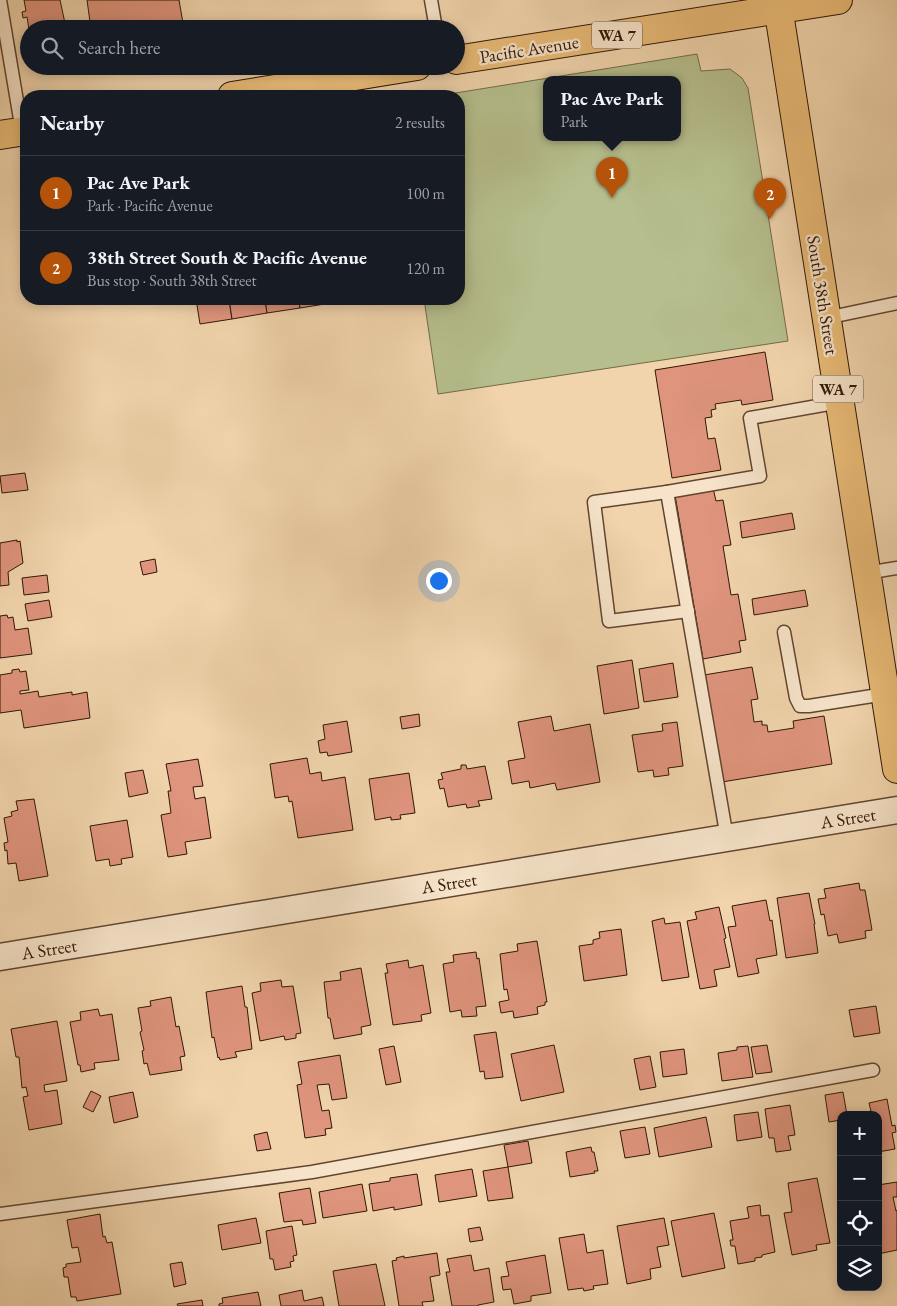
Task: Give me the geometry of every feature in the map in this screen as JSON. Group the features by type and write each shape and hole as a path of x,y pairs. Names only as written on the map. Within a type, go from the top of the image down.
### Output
{"main road":[{"name":"Pacific Avenue","path":"465,58 778,4 838,0"},
{"name":"South 38th Street","path":"778,4 897,769"},
{"path":"289,90 369,75"}],"street":[{"name":"A Street","path":"0,957 897,810"}],"lane":[{"path":"0,0 16,132"},
{"path":"431,0 434,20"},
{"path":"826,318 897,304"},
{"path":"688,611 609,621 594,502 760,476 750,418 840,402"},
{"path":"667,492 727,838"},
{"path":"866,573 897,568"},
{"path":"784,632 796,698 800,706 885,694"},
{"path":"0,1214 312,1172 873,1070"}],"green space":[{"path":"697,54 701,71 730,69 742,78 748,88 788,341 438,394 425,305 465,305 465,91 543,79 543,141 681,141 681,76 561,76"}],"building":[{"path":"24,0 60,0 64,20 28,20 27,17 23,18 22,12 26,11"},
{"path":"87,0 179,0 182,20 90,20"},
{"path":"197,305 230,305 232,319 200,324"},
{"path":"230,305 266,305 267,313 232,319"},
{"path":"266,305 300,305 300,308 267,313"},
{"path":"300,305 319,305 300,308"},
{"path":"765,352 773,400 742,405 741,400 715,404 716,409 711,410 712,417 705,418 708,439 715,438 721,470 672,478 655,370"},
{"path":"25,473 28,490 2,493 0,476"},
{"path":"713,488 716,501 723,500 731,545 723,546 731,595 738,594 746,640 739,641 741,652 703,659 675,495"},
{"path":"792,513 795,529 742,538 740,522"},
{"path":"17,540 17,542 20,541 23,563 8,572 9,585 0,586 0,543"},
{"path":"155,559 157,572 143,575 140,562"},
{"path":"47,575 49,592 24,595 22,578"},
{"path":"805,590 808,606 754,615 752,599"},
{"path":"49,600 52,617 28,621 25,604"},
{"path":"7,615 8,618 13,617 15,630 28,628 32,654 0,658 0,616"},
{"path":"632,660 639,708 604,714 597,666"},
{"path":"673,663 678,697 644,702 639,669"},
{"path":"752,667 758,699 751,700 754,722 762,721 762,725 767,725 768,732 794,728 793,721 824,716 832,764 722,782 704,675"},
{"path":"19,669 20,672 26,671 29,690 20,691 20,694 38,691 39,697 72,692 72,695 87,692 90,718 24,728 21,710 0,713 0,675 12,673 12,670"},
{"path":"419,714 420,726 402,729 400,717"},
{"path":"551,716 554,731 590,724 600,782 557,790 555,783 530,788 529,781 512,784 508,761 525,758 518,722"},
{"path":"347,721 352,752 328,756 327,752 320,753 318,741 325,739 323,725"},
{"path":"677,722 683,766 668,768 669,775 654,777 653,770 638,772 632,735 663,731 662,724"},
{"path":"307,758 310,774 321,772 322,781 345,777 353,830 298,838 292,801 289,802 288,796 275,798 270,764"},
{"path":"198,759 203,786 193,787 195,799 205,797 211,838 185,842 187,854 168,857 161,815 171,813 168,791 171,791 166,764"},
{"path":"461,765 466,765 467,769 485,766 492,799 478,801 480,806 467,808 466,804 448,807 444,788 440,789 438,780 443,779 441,773 461,769"},
{"path":"143,770 148,793 129,797 125,773"},
{"path":"409,773 415,813 400,815 401,819 391,820 391,817 375,820 369,779"},
{"path":"34,799 48,876 19,881 16,863 8,864 7,850 5,851 4,843 8,842 4,818 12,816 11,812 18,810 16,801"},
{"path":"127,820 133,857 121,859 122,864 110,866 109,859 96,861 90,826"},
{"path":"859,883 860,890 865,890 872,930 865,931 866,938 839,943 837,934 828,936 824,914 821,915 818,899 826,898 824,889"},
{"path":"809,893 818,953 786,958 777,898"},
{"path":"766,900 770,921 772,920 777,955 756,959 759,973 738,977 728,927 736,926 732,906"},
{"path":"719,907 730,967 714,970 717,986 700,989 687,921 697,919 695,912"},
{"path":"664,918 665,924 680,922 689,977 662,981 652,921"},
{"path":"621,929 627,975 584,981 579,946 593,944 593,940 600,938 599,932"},
{"path":"537,941 547,1002 545,1002 545,1005 537,1007 538,1014 514,1018 513,1011 501,1013 499,1002 509,1000 507,989 504,990 500,954 518,951 517,944"},
{"path":"476,952 477,959 479,958 486,1006 476,1007 477,1016 462,1017 461,1010 450,1012 443,964 454,962 453,955"},
{"path":"408,960 409,968 423,965 431,1013 421,1015 422,1021 393,1025 385,973 388,973 386,964"},
{"path":"361,968 371,1025 361,1027 362,1034 334,1039 330,1018 328,1018 324,982 341,980 340,972"},
{"path":"281,980 282,987 293,986 301,1033 296,1034 296,1038 285,1040 284,1036 260,1041 252,993 261,991 260,983"},
{"path":"242,986 245,1007 247,1007 252,1049 235,1052 237,1057 220,1060 214,1037 212,1038 206,992"},
{"path":"171,997 176,1027 179,1026 185,1056 180,1057 182,1070 150,1075 147,1063 144,1064 142,1051 144,1050 140,1032 142,1031 138,1008 151,1006 150,1001"},
{"path":"876,1006 880,1033 854,1037 849,1010"},
{"path":"98,1009 100,1016 112,1014 119,1060 94,1063 95,1069 81,1072 70,1022 81,1020 80,1012"},
{"path":"57,1021 67,1081 44,1085 45,1092 57,1090 62,1124 29,1130 23,1097 28,1096 26,1087 22,1088 19,1057 16,1057 11,1029"},
{"path":"496,1032 503,1077 485,1079 484,1071 480,1072 474,1035"},
{"path":"554,1045 564,1092 521,1101 511,1054"},
{"path":"767,1045 772,1072 756,1074 751,1047"},
{"path":"394,1046 401,1082 386,1085 379,1049"},
{"path":"748,1046 753,1077 722,1081 718,1053 737,1050 737,1047"},
{"path":"684,1049 687,1074 663,1077 660,1052"},
{"path":"340,1055 347,1098 332,1100 329,1084 317,1085 322,1111 329,1110 332,1128 325,1129 326,1135 305,1138 297,1085 302,1084 298,1062"},
{"path":"650,1056 656,1087 640,1090 634,1059"},
{"path":"91,1091 101,1096 93,1112 83,1107"},
{"path":"133,1092 138,1117 114,1123 109,1097"},
{"path":"843,1092 846,1111 837,1111 837,1121 829,1122 825,1095"},
{"path":"887,1099 892,1126 895,1125 896,1132 892,1133 895,1149 882,1151 882,1111 871,1111 869,1103"},
{"path":"790,1105 795,1135 788,1136 791,1150 776,1152 774,1138 769,1138 765,1109"},
{"path":"758,1112 762,1137 737,1141 734,1115"},
{"path":"706,1117 712,1147 659,1157 654,1128"},
{"path":"645,1127 650,1154 625,1158 620,1131"},
{"path":"267,1132 271,1149 257,1151 254,1135"},
{"path":"528,1141 532,1163 508,1167 504,1145"},
{"path":"591,1147 598,1171 570,1177 566,1152"},
{"path":"508,1167 513,1198 488,1201 483,1171"},
{"path":"472,1169 477,1196 439,1202 435,1175"},
{"path":"417,1174 422,1205 394,1210 394,1207 373,1211 369,1184 390,1181 390,1178"},
{"path":"817,1178 830,1243 816,1245 817,1250 792,1255 784,1213 792,1212 788,1183"},
{"path":"897,1182 897,1197 893,1197 897,1210 897,1250 882,1253 882,1201 882,1184"},
{"path":"362,1184 367,1211 323,1218 319,1192"},
{"path":"310,1188 316,1223 303,1225 302,1220 284,1222 279,1193"},
{"path":"760,1205 761,1216 769,1215 775,1252 755,1258 755,1261 738,1264 735,1246 731,1246 730,1240 733,1240 730,1221 749,1218 747,1207"},
{"path":"714,1213 725,1268 682,1277 671,1221"},
{"path":"100,1214 103,1237 105,1236 107,1243 112,1242 121,1294 77,1301 76,1297 71,1297 68,1277 64,1277 63,1268 66,1267 66,1264 81,1262 78,1247 72,1248 67,1220"},
{"path":"256,1218 261,1243 222,1250 218,1225"},
{"path":"664,1218 669,1245 657,1247 661,1267 650,1269 651,1279 627,1284 617,1226"},
{"path":"292,1226 297,1255 293,1256 294,1261 290,1262 291,1267 275,1270 273,1259 270,1259 266,1231"},
{"path":"480,1227 483,1240 470,1242 468,1229"},
{"path":"584,1234 587,1253 603,1250 608,1284 593,1286 594,1289 584,1291 583,1288 568,1290 559,1238"},
{"path":"437,1253 440,1275 430,1277 434,1301 422,1302 423,1306 399,1306 392,1261 404,1256 404,1258"},
{"path":"471,1255 474,1271 489,1268 494,1302 478,1306 452,1306 446,1272 450,1272 447,1259"},
{"path":"545,1255 551,1293 531,1296 531,1301 514,1304 511,1289 503,1290 501,1277 509,1276 506,1262"},
{"path":"182,1262 186,1284 174,1287 170,1264"},
{"path":"376,1264 385,1306 339,1306 333,1271"},
{"path":"302,1290 304,1301 322,1297 324,1306 281,1306 279,1295"},
{"path":"258,1292 261,1306 219,1306 219,1304 223,1303 222,1298"},
{"path":"202,1300 203,1306 178,1306 177,1304"}],"place":[{"name":"Pac Ave Park","path":"612,198"},
{"name":"38th Street South & Pacific Avenue","path":"770,219"}]}
